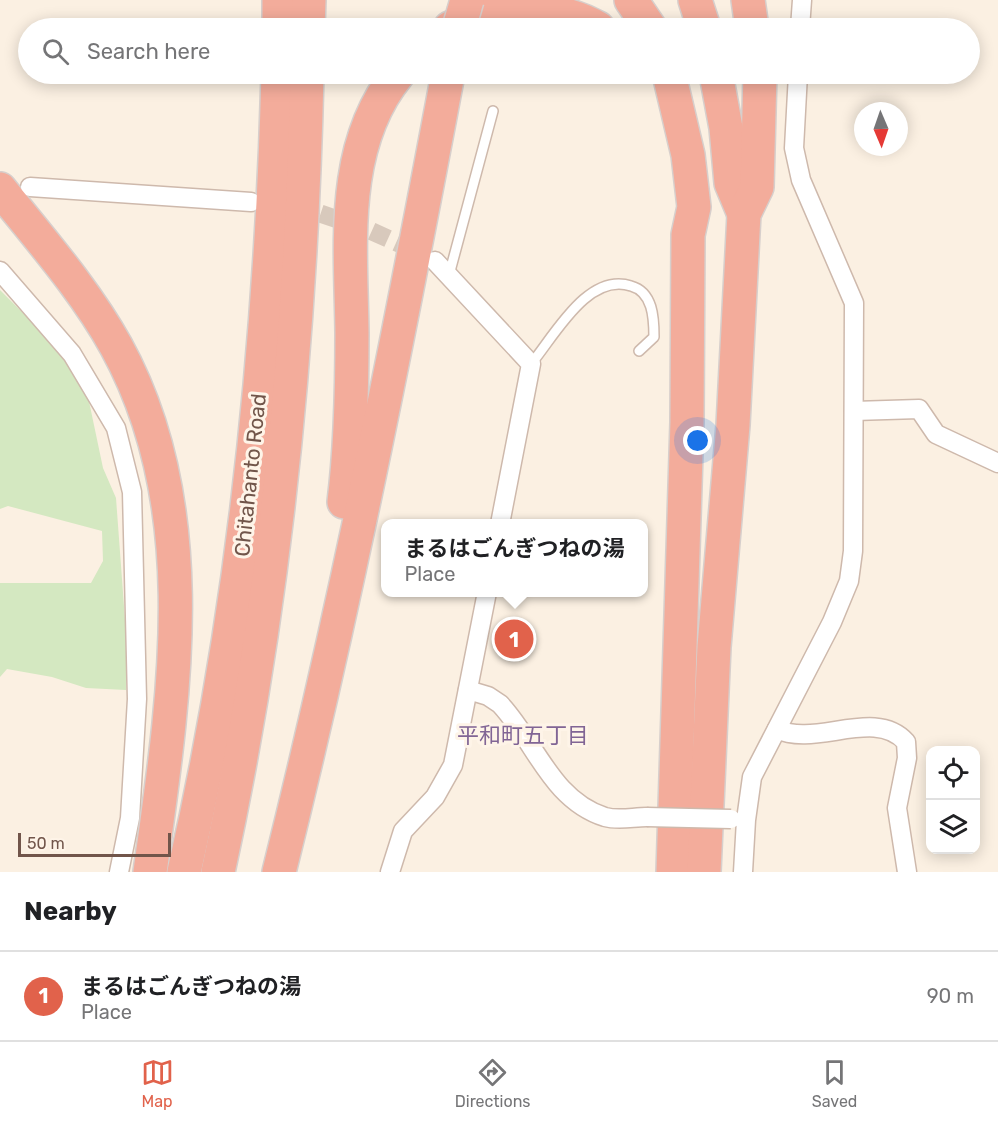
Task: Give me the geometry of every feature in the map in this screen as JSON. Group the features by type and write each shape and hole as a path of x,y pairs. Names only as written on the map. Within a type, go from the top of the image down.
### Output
{"highway":[{"path":"279,0 279,18"},
{"path":"308,18 309,0"},
{"path":"462,18 467,0"},
{"path":"631,0 643,18"},
{"path":"696,0 701,18"},
{"path":"748,0 751,18"},
{"path":"768,18 769,0"},
{"path":"469,18 506,11 552,12 576,18"},
{"name":"Chitahanto Road","path":"184,872 205,781 243,548 269,301 278,84"},
{"name":"Chitahanto Road","path":"218,872 255,678 278,514 290,397 306,84"},
{"path":"288,836 282,806 339,543 348,470 351,405 350,213 364,139 376,110 392,84"},
{"path":"279,872 339,622 412,265 446,84"},
{"path":"654,84 667,120 688,235 686,468 673,872"},
{"path":"671,84 688,155 694,207 688,235"},
{"path":"718,84 726,128 731,183 744,214"},
{"path":"704,872 714,647 733,425 744,214 757,187 760,84"},
{"path":"15,188 116,346 138,393 161,461 170,500 175,582 174,661 167,749 150,872"}],"street":[{"path":"801,18 802,0"},
{"path":"743,872 738,819 752,777 832,622 849,581 853,551 854,303 801,180 794,148 797,84"},
{"path":"15,188 251,202"},
{"path":"435,261 531,364 501,519"},
{"path":"0,271 72,354 116,428 132,492 137,699 130,818 119,872"},
{"path":"854,411 919,409 936,434 998,463"},
{"path":"390,872 404,831 435,797 453,765 486,597"},
{"path":"468,690 488,696 500,704 559,787 589,809 606,817 624,819 647,817 738,819"},
{"path":"777,729 784,733 804,733 874,728 898,734 906,742 907,758 897,808 907,872"}],"lane":[{"path":"449,275 492,111"},
{"path":"531,364 586,296 601,286 622,283 640,288 649,301 654,319 654,337 639,351"}],"green space":[{"path":"0,290 49,339 86,387 103,468 116,498 126,633 126,690 86,688 52,677 7,669 0,677 0,583 91,583 103,561 102,531 8,506 0,509"}],"tunnel":[{"path":"295,205 369,230 420,253"}],"place":[{"name":"まるはごんぎつねの湯","path":"514,639"}],"district":[{"name":"平和町五丁目","path":"523,735"}]}
